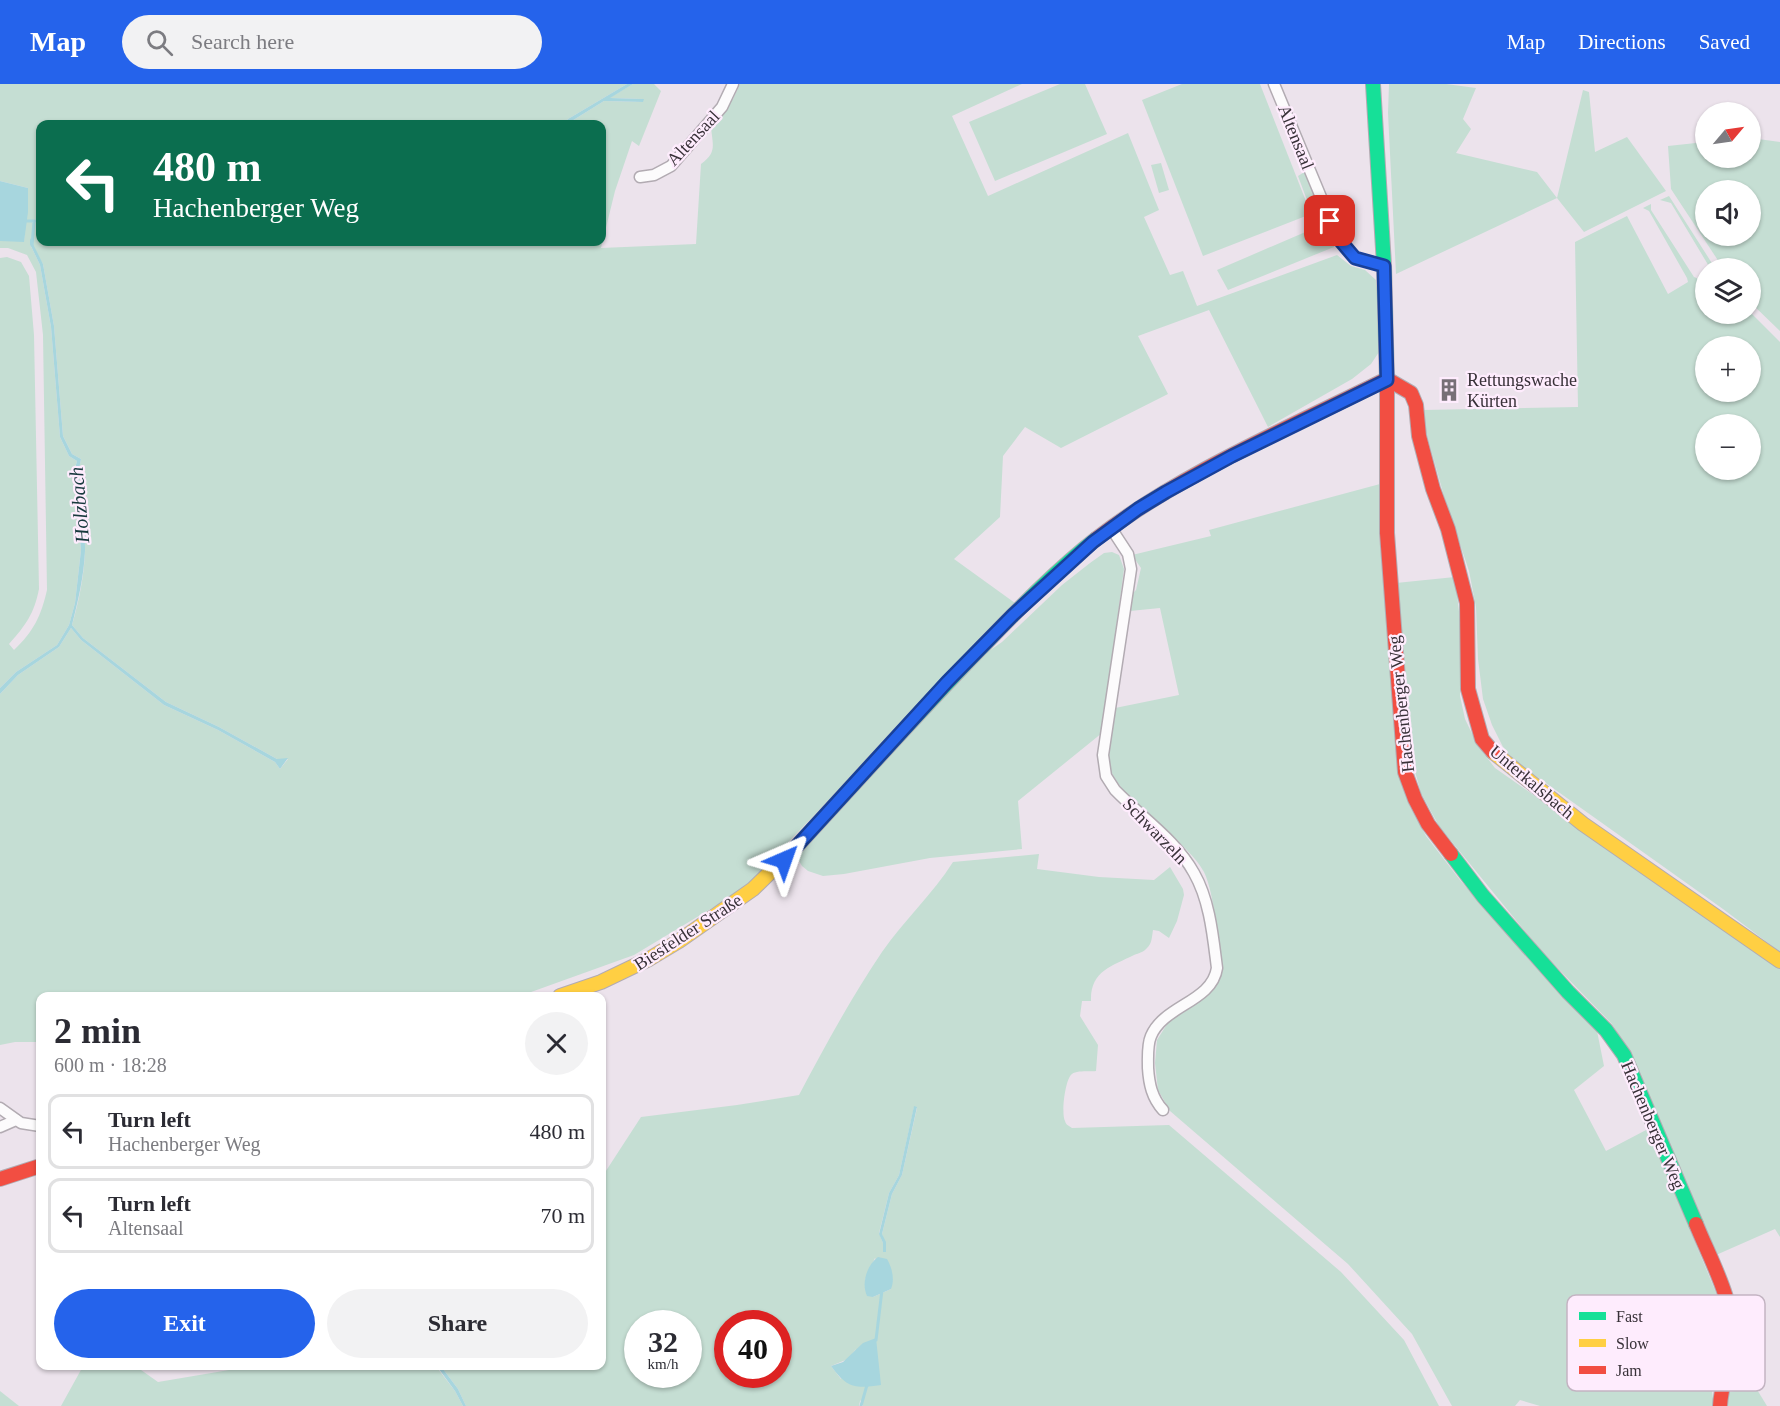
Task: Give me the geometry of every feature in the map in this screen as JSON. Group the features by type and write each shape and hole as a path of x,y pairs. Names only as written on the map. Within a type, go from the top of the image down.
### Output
{"street":[{"name":"Altensaal","path":"640,177 654,175 671,166 722,107 733,84"},
{"name":"Altensaal","path":"1274,84 1338,238 1355,258 1384,266"},
{"name":"Hachenberger Weg","path":"1373,84 1384,266 1387,533 1405,772 1428,824 1483,896 1568,992 1606,1030 1624,1055 1724,1295"},
{"name":"Biesfelder Straße","path":"572,992 601,982 649,959 679,941 753,889 784,860 947,682 1013,615 1075,556 1111,528 1166,492 1242,451 1387,380"},
{"name":"Unterkalsbach","path":"1387,380 1411,393 1416,405 1419,436 1433,489 1448,529 1467,603 1468,689 1482,738 1497,756 1583,824 1780,962"},
{"name":"Schwarzeln","path":"1111,528 1128,554 1131,568 1108,712 1103,768 1114,790 1177,850 1194,873 1206,906 1217,968 1211,985 1170,1013 1151,1035 1148,1056 1149,1078 1155,1100 1163,1110"},
{"path":"0,1108 16,1120 36,1126"},
{"path":"0,1127 16,1120"},
{"path":"0,1179 36,1167"},
{"name":"Hachenberger Weg","path":"1720,1391 1720,1406"}],"green space":[{"path":"0,84 627,84 567,120 36,120 36,220 32,223 36,222 36,246 601,246 601,248 696,244 701,164 712,151 711,126 733,99 740,84 1022,84 952,116 988,196 1128,133 1159,210 1144,217 1170,275 1183,271 1197,306 1337,255 1351,266 1365,270 1376,280 1379,303 1379,352 1371,364 1352,379 1268,427 1209,310 1138,336 1168,394 1061,448 1025,427 1003,456 1000,517 954,559 1015,603 747,885 634,955 531,992 36,992 36,1042 0,1045 0,694 18,675 59,647 71,628 81,640 164,705 218,730 275,762 280,769 288,759 277,759 219,727 166,702 83,638 72,625 81,589 85,552 79,494 81,459 72,454 63,436 54,326 43,264 30,244 40,265 51,327 60,437 69,456 77,461 74,472 81,550 75,603 69,625 57,645 16,672 0,688 0,258 7,257 21,262 29,276 34,335 39,589 28,619 9,644 14,650 36,623 47,590 43,335 36,272 27,255 8,248 0,248 0,241 24,241 28,188 0,181"},
{"path":"633,84 654,84 661,91 639,146 632,141 615,191 606,228 606,120 573,120 604,101 643,102 643,99 609,98"},
{"path":"1060,84 1085,84 1107,134 995,181 969,122"},
{"path":"1182,84 1260,84 1311,214 1203,256 1142,100"},
{"path":"1389,84 1446,84 1476,88 1463,119 1471,129 1456,153 1537,172 1557,198 1396,274 1388,113"},
{"path":"1583,90 1589,92 1595,152 1627,137 1666,191 1584,232 1557,198"},
{"path":"1761,139 1780,142 1780,331 1761,313 1761,258 1716,258 1709,246 1761,246 1761,180 1695,180 1695,225 1671,189 1668,146 1695,143 1695,168 1761,168"},
{"path":"1161,163 1169,190 1159,193 1151,165"},
{"path":"1306,171 1334,247 1228,290 1217,270 1317,227 1298,176"},
{"path":"1669,196 1695,237 1695,243 1671,203 1660,200"},
{"path":"1651,204 1651,210 1695,277 1695,324 1761,323 1780,342 1780,952 1519,764 1505,751 1492,725 1483,699 1478,659 1476,607 1469,571 1426,432 1423,410 1578,407 1575,242 1627,216 1668,294 1688,282 1649,211 1643,208"},
{"path":"1697,246 1701,246 1709,258 1704,258"},
{"path":"1380,484 1379,532 1399,776 1410,807 1426,836 1460,880 1567,1002 1597,1031 1604,1066 1574,1090 1606,1151 1648,1129 1717,1295 1567,1295 1567,1391 1712,1391 1714,1406 1540,1406 1520,1400 1515,1406 1452,1406 1412,1334 1348,1264 1170,1111 1158,1090 1155,1063 1157,1040 1169,1021 1221,967 1213,905 1208,882 1195,859 1121,787 1112,772 1108,758 1115,708 1179,695 1160,608 1130,611 1141,568 1132,555 1211,536 1209,530"},
{"path":"1112,552 1119,555 1124,569 1102,733 1018,801 1022,849 930,858 823,876 808,871 802,866 796,856 944,696 989,651 1002,642 1062,585 1104,553"},
{"path":"1455,577 1461,629 1460,696 1465,719 1478,746 1495,768 1780,968 1780,1237 1775,1229 1716,1255 1629,1051 1612,1024 1542,952 1439,826 1421,793 1411,757 1396,583"},
{"path":"1039,854 1037,869 1099,877 1154,880 1170,867 1184,895 1177,921 1169,938 1153,930 1151,942 1146,949 1104,971 1094,983 1091,1001 1082,1001 1080,1016 1098,1045 1096,1071 1077,1072 1070,1077 1064,1104 1065,1122 1072,1128 1169,1125 1341,1272 1404,1340 1439,1406 863,1406 863,1399 859,1406 466,1406 458,1389 444,1370 606,1370 606,1171 641,1117 799,1095 849,1005 882,952 953,862","holes":["914,1107 917,1108 902,1175 892,1194 882,1234 886,1252 883,1251 879,1233 889,1193 899,1175","875,1258 891,1289 873,1297 865,1280","856,1349 841,1379 831,1366 848,1359"]},
{"path":"81,1370 141,1370 158,1382 229,1370 439,1370 463,1406 61,1406"},
{"path":"0,1391 19,1406 0,1406"},
{"path":"1758,1391 1767,1406 1727,1406 1728,1392"}],"water":[{"path":"627,84 633,84 610,98 644,99 643,102 604,101 573,120 568,119"},
{"path":"0,181 28,188 24,242 0,241"},
{"path":"30,238 43,264 54,326 63,436 72,454 81,459 79,494 85,551 82,579 72,625 83,638 166,702 219,727 277,759 288,758 280,769 275,762 218,730 164,705 81,640 71,628 59,647 18,675 0,694 0,688 16,672 57,645 69,625 75,603 81,550 74,472 77,461 69,456 60,437 51,327 40,265 30,244"},
{"path":"914,1106 917,1107 902,1175 892,1194 882,1234 886,1242 886,1252 883,1252 883,1243 879,1234 889,1193 899,1175"},
{"path":"878,1257 887,1259 889,1262 893,1281 891,1289 873,1297 867,1296 866,1275"},
{"path":"876,1338 881,1385 858,1387 847,1383 831,1366 843,1362 863,1343"},
{"path":"440,1370 444,1370 458,1389 466,1406 463,1406"}],"waterway":[{"name":"Holzbach","path":"24,221 36,221"},
{"name":"Holzbach","path":"32,245 34,222"},
{"path":"876,1340 882,1290"},
{"path":"861,1406 867,1385"}],"traffic: fast":[{"path":"1373,84 1384,265 1387,382"},
{"path":"796,847 1022,606 1096,539"},
{"path":"1451,854 1483,896 1568,992 1606,1030 1624,1055 1696,1224"}],"traffic: slow":[{"path":"1493,752 1583,824 1780,961"},
{"path":"572,992 601,982 649,959 679,941 753,889 796,847"}],"traffic: jam":[{"path":"1387,379 1411,393 1416,405 1419,436 1433,489 1448,529 1467,603 1468,689 1482,739 1493,752"},
{"path":"1096,539 1129,515 1200,472 1387,379"},
{"path":"1387,382 1387,533 1405,772 1428,824 1451,854"},
{"path":"0,1179 36,1167"},
{"path":"1696,1224 1725,1295"},
{"path":"1720,1406 1722,1391"}],"place":[{"name":"Rettungswache Kürten","path":"1449,390"}],"route":[{"path":"784,860 947,682 1075,556 1138,509 1166,492 1232,456 1387,380 1384,266 1355,258 1338,238 1330,221"}]}
